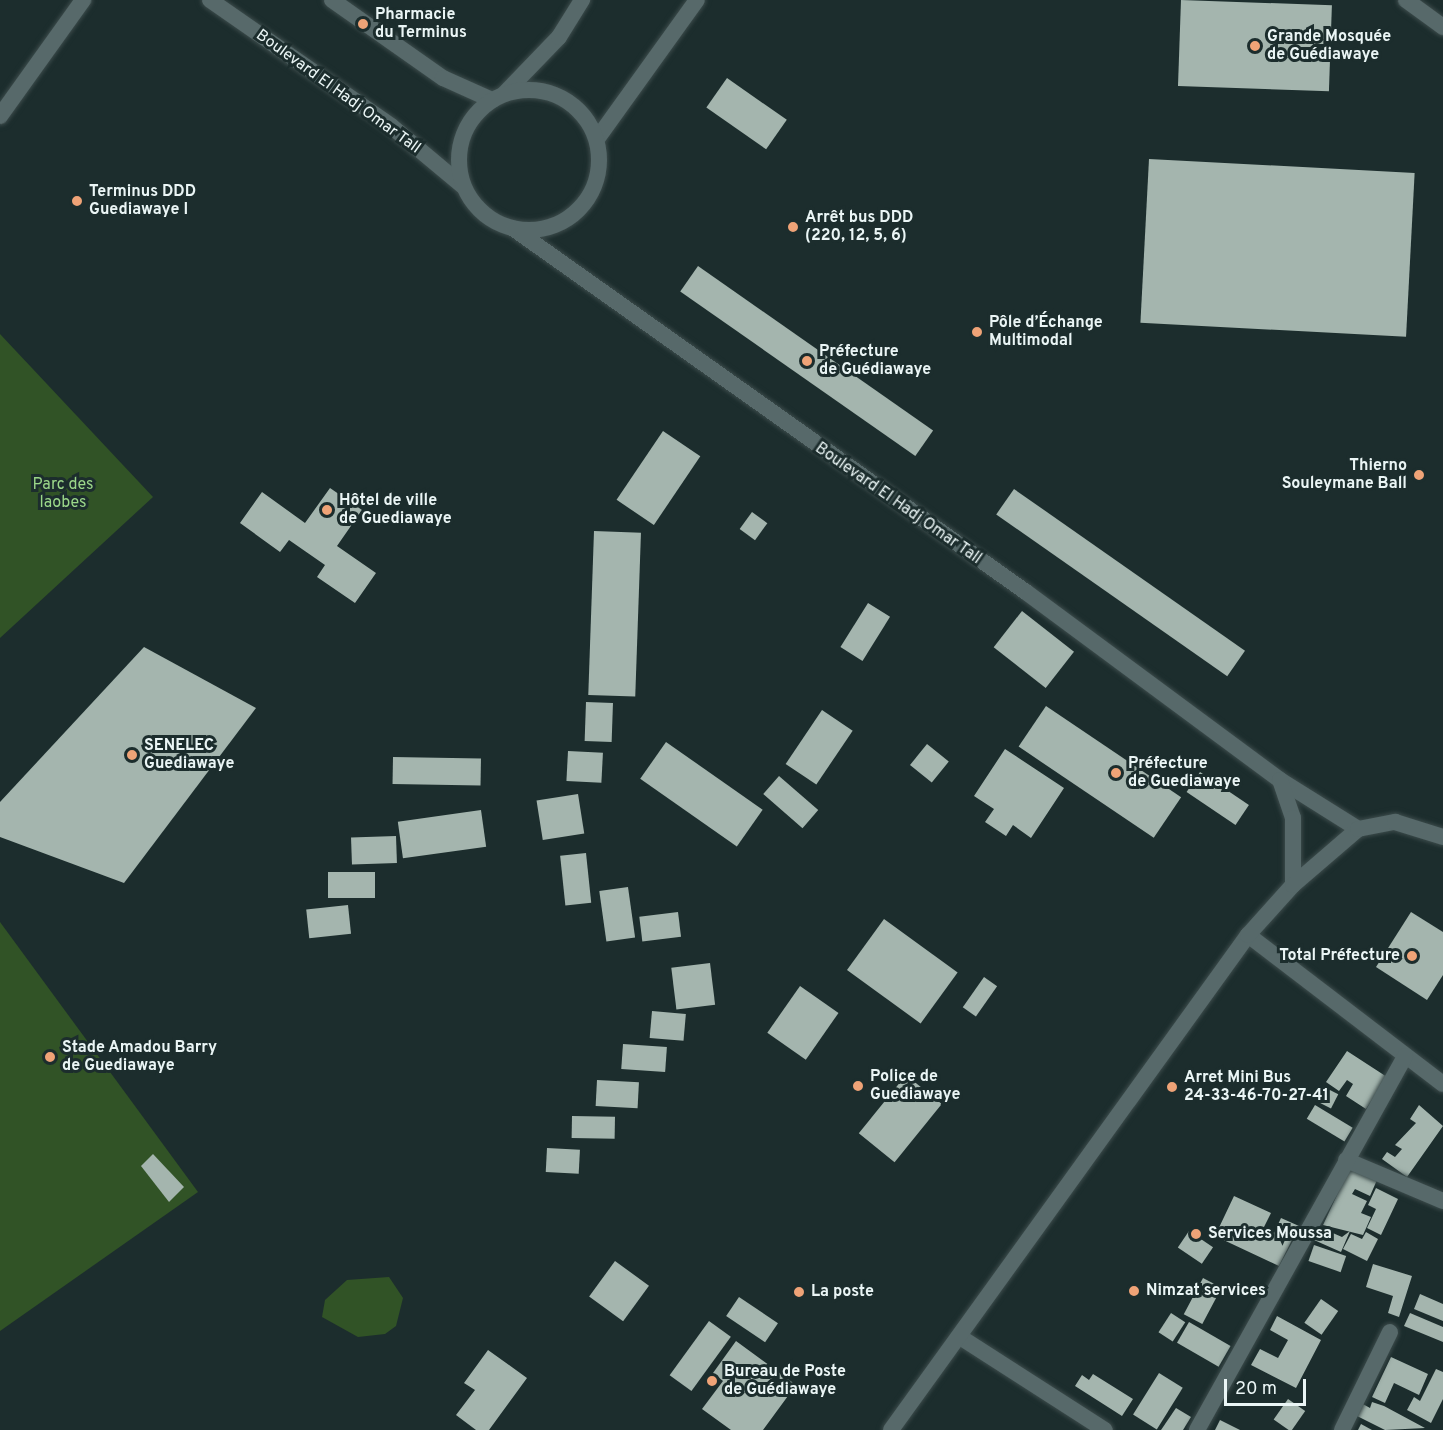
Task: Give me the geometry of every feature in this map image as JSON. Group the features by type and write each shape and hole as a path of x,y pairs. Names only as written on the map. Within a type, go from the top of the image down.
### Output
{"main road":[{"path":"0,116 82,0"},
{"name":"Boulevard El Hadj Omar Tall","path":"210,0 391,126 464,187 493,220 514,229 1026,591 1280,780 1358,829"},
{"path":"464,187 459,149 464,132 559,37 582,0"},
{"path":"597,139 697,0"},
{"path":"1406,0 1443,27"},
{"path":"337,1 443,78 498,97 549,92 570,102 597,139 599,171 582,206 550,227 514,229"},
{"path":"1280,780 1293,818 1293,885"},
{"path":"891,1430 1248,935 1293,885 1358,829 1395,822 1443,837"},
{"path":"1248,935 1443,1084"},
{"path":"1197,1430 1405,1056"},
{"path":"1346,1160 1443,1201"},
{"path":"1342,1430 1390,1332"},
{"path":"960,1337 1105,1430"}],"green space":[{"name":"Parc des laobes","path":"0,334 153,497 0,638"},
{"name":"Stade Amadou Barry de Guediawaye","path":"0,922 198,1192 0,1331"},
{"path":"389,1277 403,1298 396,1326 385,1334 358,1337 322,1317 325,1300 347,1280"}],"building":[{"name":"Grande Mosquée de Guédiawaye","path":"1181,0 1332,5 1329,91 1178,86"},
{"path":"727,78 787,120 766,149 706,107"},
{"path":"1149,159 1415,173 1406,337 1140,323"},
{"path":"698,266 933,431 915,456 680,291"},
{"path":"663,431 700,456 654,525 617,500"},
{"path":"330,488 362,510 337,546 376,573 355,603 317,577 325,565 289,540 280,552 240,523 262,492 305,523"},
{"path":"1014,489 1245,651 1227,676 996,514"},
{"path":"752,512 767,523 755,540 740,529"},
{"path":"594,531 641,533 635,697 588,695"},
{"path":"868,603 890,617 862,661 840,647"},
{"path":"1022,611 1074,652 1046,688 994,647"},
{"name":"SENELEC Guediawaye","path":"144,647 256,708 124,883 0,837 0,802"},
{"path":"586,702 613,703 612,742 585,741"},
{"path":"1046,706 1181,797 1154,838 1019,747"},
{"path":"822,710 853,731 816,785 786,764"},
{"path":"666,742 763,810 737,847 640,779"},
{"path":"927,744 949,762 932,783 910,765"},
{"path":"1005,749 1064,788 1031,838 1013,825 1006,836 985,822 994,809 974,796"},
{"path":"568,751 603,753 601,783 566,781"},
{"path":"393,757 481,759 481,786 393,784"},
{"path":"1200,772 1249,805 1235,825 1187,792"},
{"path":"779,776 818,810 802,828 763,794"},
{"path":"578,794 584,834 543,840 537,801"},
{"path":"481,810 486,847 403,858 398,822"},
{"path":"396,836 397,863 352,865 351,838"},
{"path":"586,853 591,903 565,905 560,856"},
{"path":"328,872 375,872 375,898 328,898"},
{"path":"628,887 635,938 606,942 599,891"},
{"path":"348,905 351,934 309,938 306,909"},
{"path":"678,912 681,937 642,942 639,917"},
{"path":"1411,912 1443,932 1443,975 1427,1000 1376,967"},
{"path":"884,919 958,972 921,1023 847,970"},
{"path":"710,963 715,1005 676,1009 671,968"},
{"path":"984,977 997,986 976,1016 963,1007"},
{"path":"800,986 839,1013 806,1060 767,1033"},
{"path":"652,1011 686,1014 684,1041 650,1038"},
{"path":"623,1044 667,1047 665,1072 621,1069"},
{"path":"1347,1051 1387,1077 1366,1109 1346,1096 1353,1084 1347,1080 1339,1091 1326,1082"},
{"path":"906,1075 942,1104 895,1162 859,1133"},
{"path":"597,1080 639,1082 638,1108 596,1106"},
{"path":"1324,1087 1338,1094 1331,1109 1317,1101"},
{"path":"1315,1105 1353,1128 1344,1141 1307,1119"},
{"path":"1419,1105 1443,1126 1407,1177 1382,1159 1387,1152 1395,1157 1402,1149 1395,1145 1416,1123 1410,1119"},
{"path":"572,1116 615,1117 615,1139 572,1138"},
{"path":"547,1148 580,1150 579,1174 546,1172"},
{"path":"153,1154 184,1187 169,1202 141,1166"},
{"path":"1350,1167 1377,1180 1370,1196 1355,1189 1352,1194 1367,1201 1361,1213 1371,1217 1363,1235 1323,1225"},
{"path":"1376,1188 1398,1199 1381,1235 1367,1228 1376,1209 1368,1205"},
{"path":"1234,1196 1271,1213 1263,1229 1274,1233 1281,1218 1299,1226 1279,1266 1215,1236"},
{"path":"1319,1227 1342,1237 1350,1231 1341,1252 1314,1240"},
{"path":"1189,1231 1213,1247 1202,1264 1178,1248"},
{"path":"1366,1232 1378,1239 1367,1261 1343,1249 1351,1234 1362,1239"},
{"path":"1314,1245 1346,1256 1341,1272 1308,1261"},
{"path":"615,1261 649,1286 623,1321 589,1297"},
{"path":"1373,1264 1412,1276 1399,1317 1388,1313 1393,1296 1366,1287"},
{"path":"1203,1278 1222,1288 1202,1324 1184,1314"},
{"path":"1420,1294 1443,1304 1443,1321 1414,1309"},
{"path":"739,1297 778,1323 765,1342 726,1316"},
{"path":"1321,1299 1338,1311 1322,1335 1304,1323"},
{"path":"1171,1313 1185,1322 1173,1342 1158,1332"},
{"path":"1410,1313 1443,1327 1443,1342 1404,1326"},
{"path":"1277,1316 1321,1340 1296,1388 1251,1365 1260,1349 1278,1358 1288,1340 1270,1330"},
{"path":"709,1321 731,1337 691,1391 670,1375"},
{"path":"1189,1322 1231,1346 1219,1367 1177,1343"},
{"path":"736,1341 796,1385 763,1430 731,1430 702,1409 723,1381 713,1373"},
{"path":"488,1350 527,1378 489,1430 476,1430 456,1415 475,1390 464,1383"},
{"path":"1391,1357 1428,1374 1419,1395 1394,1383 1385,1403 1372,1397"},
{"path":"1436,1369 1443,1372 1443,1399 1431,1423 1407,1410 1414,1397 1420,1401"},
{"path":"1159,1373 1183,1388 1157,1429 1133,1415"},
{"path":"1093,1374 1133,1399 1122,1416 1075,1386 1082,1375 1089,1380"},
{"path":"1288,1399 1305,1411 1292,1430 1274,1419"},
{"path":"1372,1402 1425,1428 1385,1430 1355,1415 1361,1403 1370,1408"},
{"path":"1176,1408 1191,1417 1183,1430 1161,1430"},
{"path":"1220,1420 1240,1430 1215,1430"},
{"path":"1361,1424 1372,1430 1358,1430"}],"place":[{"name":"Pharmacie du Terminus","path":"363,24"},
{"name":"Grande Mosquée de Guédiawaye","path":"1255,46"},
{"name":"Terminus DDD Guediawaye I","path":"77,201"},
{"name":"Arrêt bus DDD (220, 12, 5, 6)","path":"793,227"},
{"name":"Pôle d’Échange Multimodal","path":"977,332"},
{"name":"Préfecture de Guédiawaye","path":"807,361"},
{"name":"Thierno Souleymane Ball","path":"1419,475"},
{"name":"Hôtel de ville de Guediawaye","path":"327,510"},
{"name":"SENELEC Guediawaye","path":"132,755"},
{"name":"Préfecture de Guediawaye","path":"1116,773"},
{"name":"Total Préfecture","path":"1412,956"},
{"name":"Stade Amadou Barry de Guediawaye","path":"50,1057"},
{"name":"Police de Guediawaye","path":"858,1086"},
{"name":"Arret Mini Bus 24-33-46-70-27-41","path":"1172,1087"},
{"name":"Services Moussa","path":"1196,1234"},
{"name":"Nimzat services","path":"1134,1291"},
{"name":"La poste","path":"799,1292"},
{"name":"Bureau de Poste de Guédiawaye","path":"712,1381"}]}
